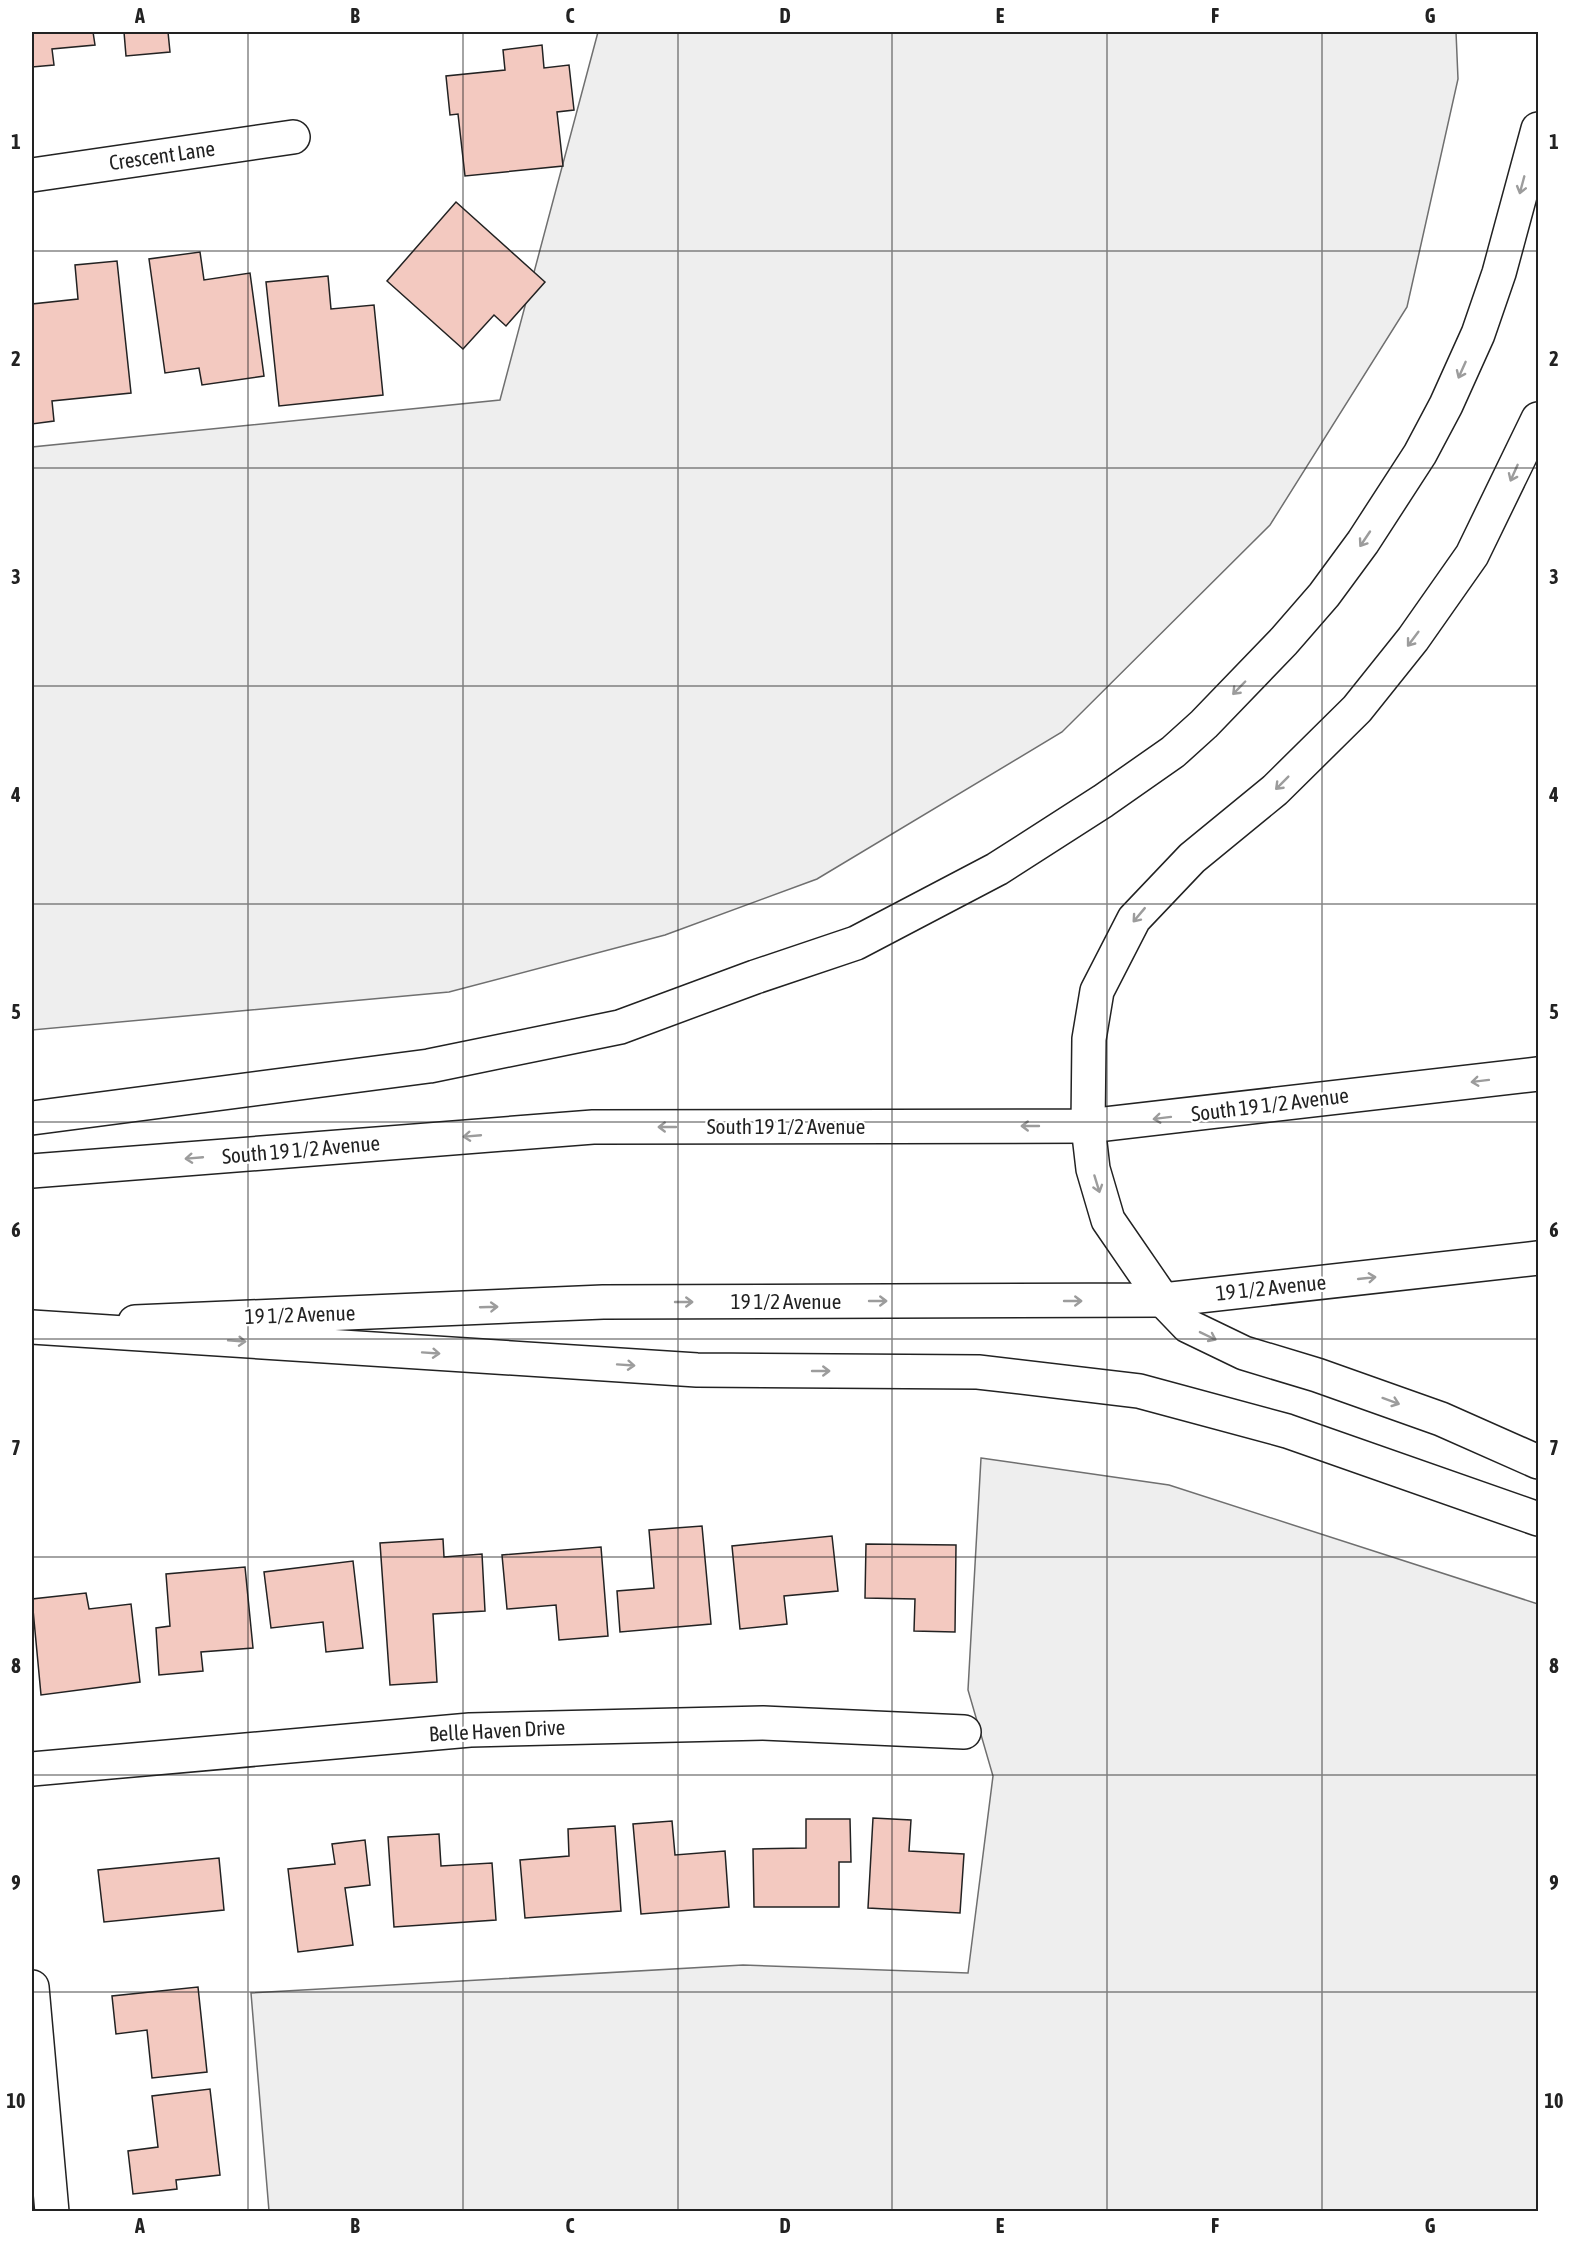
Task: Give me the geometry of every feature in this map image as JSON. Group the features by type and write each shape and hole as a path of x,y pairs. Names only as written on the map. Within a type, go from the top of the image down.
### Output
{"main road":[{"path":"32,1118 429,1065 620,1028 755,977 856,943 998,869 1103,801 1173,752 1204,724 1304,618 1363,542 1425,445 1478,334 1499,273 1539,129"},
{"name":"Crescent Lane","path":"32,175 293,137"},
{"path":"1539,420 1472,555 1413,639 1357,709 1275,790 1192,858 1134,919 1097,991 1089,1039 1088,1126 1093,1169 1108,1220 1163,1300 1188,1326 1244,1353 1317,1375 1441,1419 1539,1462"},
{"name":"South 19 1/2 Avenue","path":"32,1171 593,1127 1088,1126 1539,1074"},
{"name":"19 1/2 Avenue","path":"32,1327 603,1302 1163,1300 1539,1258"},
{"path":"32,1327 697,1370 978,1372 1127,1390 1287,1431 1539,1519"},
{"name":"Belle Haven Drive","path":"32,1770 470,1730 763,1723 964,1732"},
{"path":"32,1987 52,2211"}],"shaded area":[{"path":"598,32 1456,32 1458,79 1407,307 1270,525 1062,732 817,879 665,935 449,992 32,1030 32,447 500,400"},
{"path":"981,1458 1169,1485 1538,1604 1538,2211 269,2211 251,1993 743,1965 968,1973 993,1776 968,1690"}],"building":[{"path":"32,32 93,32 95,45 52,49 54,65 32,67"},
{"path":"124,32 168,32 170,52 126,56"},
{"path":"542,45 544,68 569,65 574,110 557,112 563,166 465,176 458,114 450,115 446,76 505,70 503,50"},
{"path":"456,202 545,282 506,326 494,315 463,349 387,281"},
{"path":"200,252 204,280 250,273 264,376 202,385 199,368 165,373 149,259"},
{"path":"117,261 131,393 52,401 54,421 32,424 32,304 78,299 75,265"},
{"path":"328,276 331,309 374,305 383,395 279,406 266,282"},
{"path":"702,1526 711,1624 620,1632 617,1591 654,1588 649,1530"},
{"path":"832,1536 838,1591 784,1596 787,1624 740,1629 732,1546"},
{"path":"443,1539 444,1557 482,1554 485,1611 433,1614 437,1682 390,1685 380,1543"},
{"path":"866,1544 956,1545 955,1632 914,1631 915,1599 865,1598"},
{"path":"601,1547 608,1636 559,1640 556,1605 507,1609 502,1555"},
{"path":"353,1561 363,1648 326,1652 323,1622 271,1628 264,1572"},
{"path":"245,1567 253,1648 201,1652 203,1671 159,1675 156,1628 170,1626 166,1574"},
{"path":"86,1593 89,1609 131,1604 140,1682 41,1695 32,1599"},
{"path":"873,1818 911,1820 909,1851 964,1854 960,1913 868,1908"},
{"path":"806,1819 850,1819 851,1862 839,1862 839,1907 754,1907 753,1849 806,1848"},
{"path":"672,1821 675,1855 725,1851 729,1907 641,1914 633,1824"},
{"path":"615,1826 621,1911 525,1918 520,1860 569,1856 568,1829"},
{"path":"439,1834 441,1866 492,1863 496,1920 394,1927 388,1837"},
{"path":"365,1840 370,1885 345,1888 353,1945 298,1952 288,1869 335,1864 332,1844"},
{"path":"219,1858 224,1910 104,1922 98,1870"},
{"path":"198,1987 207,2072 152,2078 147,2030 116,2034 112,1996"},
{"path":"210,2089 220,2175 176,2180 177,2189 133,2194 128,2151 158,2147 152,2096"}]}
